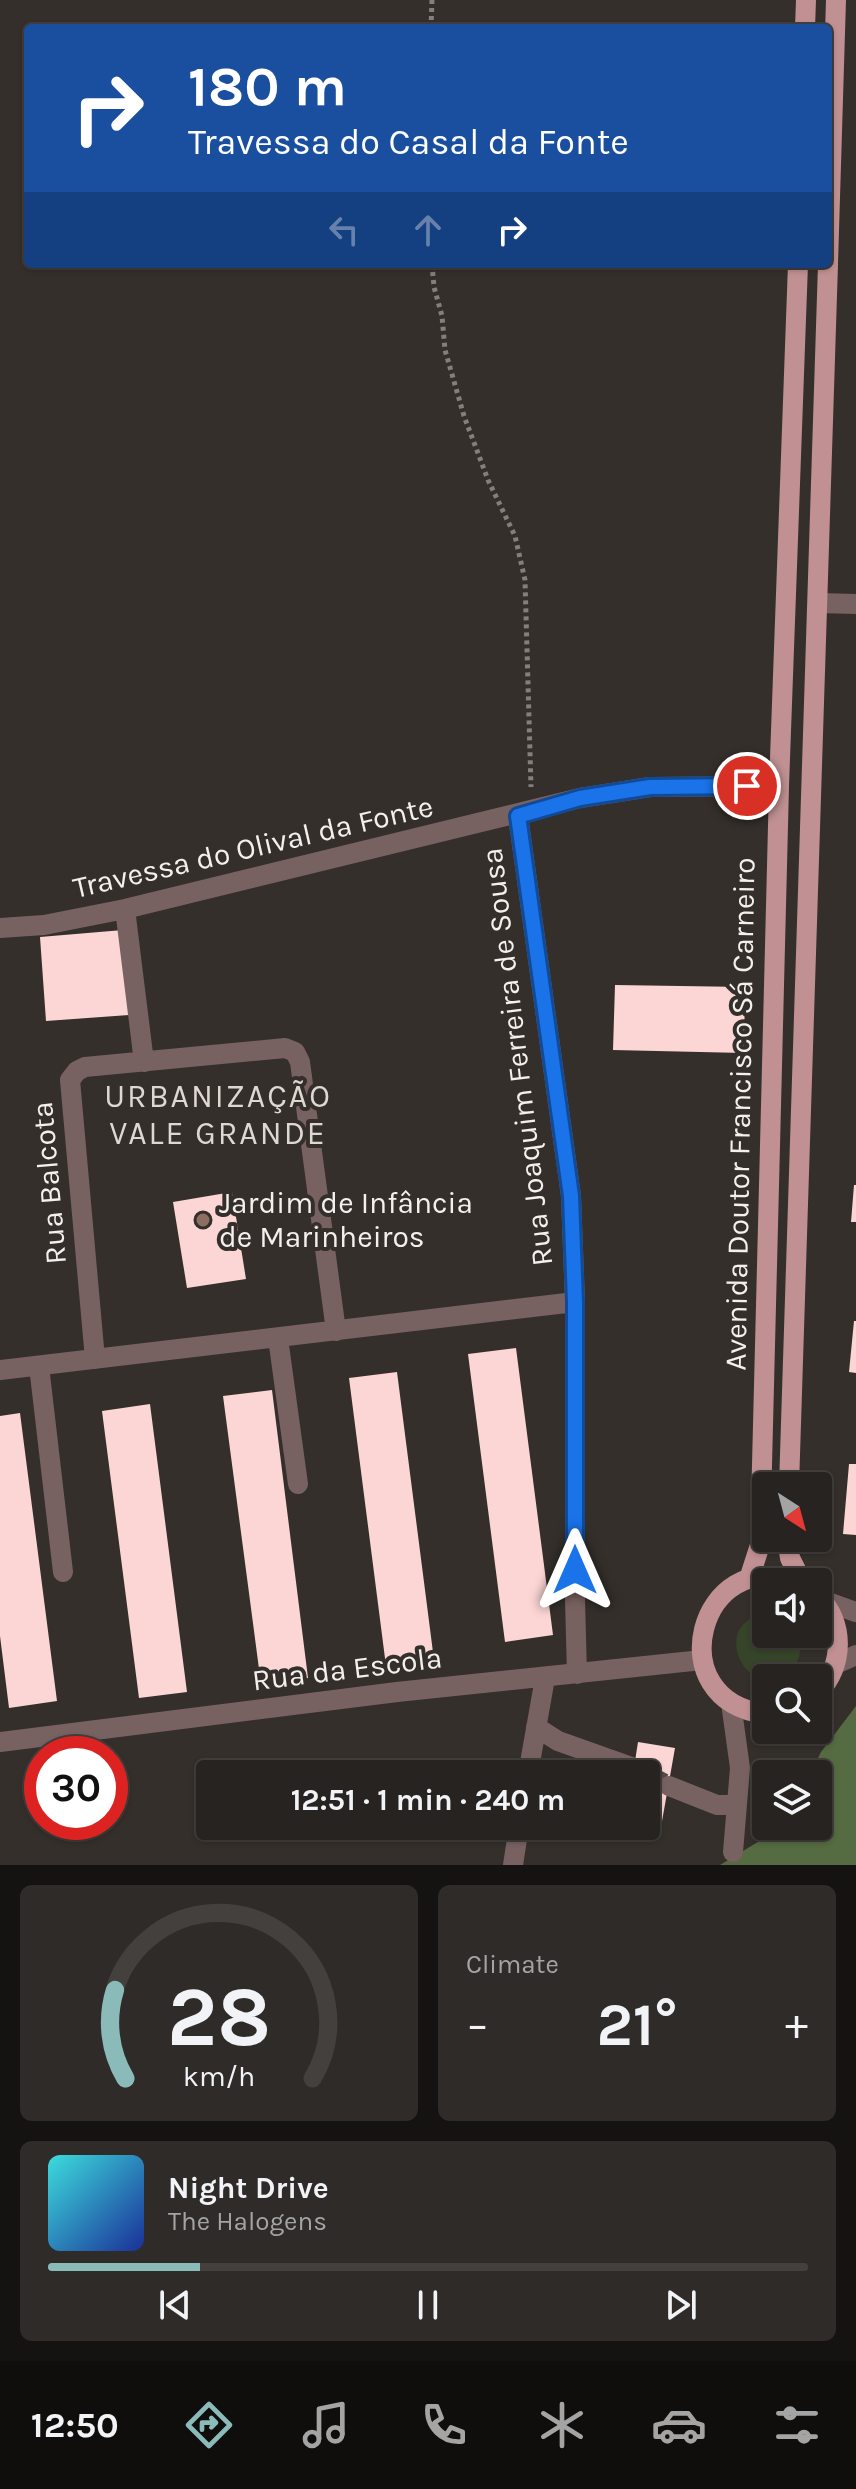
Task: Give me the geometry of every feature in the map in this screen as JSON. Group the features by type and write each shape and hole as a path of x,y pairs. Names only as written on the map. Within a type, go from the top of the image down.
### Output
{"main road":[{"path":"805,24 806,0"},
{"name":"Avenida Doutor Francisco Sá Carneiro","path":"832,132 836,0"},
{"name":"Avenida Doutor Francisco Sá Carneiro","path":"749,1579 760,1545 779,786 798,268"},
{"name":"Avenida Doutor Francisco Sá Carneiro","path":"789,1472 828,268"},
{"path":"752,1579 731,1588 716,1602 705,1620 700,1640 702,1660 718,1692 731,1703 752,1712"},
{"path":"832,1617 839,1647 832,1673"}],"street":[{"path":"818,603 856,604"},
{"name":"Travessa do Olival da Fonte","path":"0,928 44,925 125,909 580,798 650,787 779,786"},
{"name":"Rua Joaquim Ferreira de Sousa","path":"524,814 571,1196 575,1302 577,1674"},
{"path":"125,909 144,1062"},
{"name":"Rua Balcota","path":"95,1359 70,1080 85,1067 285,1048 295,1052 300,1062 336,1331"},
{"path":"0,1370 575,1302"},
{"path":"278,1338 298,1484"},
{"path":"39,1366 63,1572"},
{"path":"832,1603 856,1612"},
{"path":"836,1664 856,1655"},
{"name":"Rua da Escola","path":"0,1742 397,1692 702,1660"},
{"path":"530,1760 545,1678"},
{"path":"731,1703 740,1768 733,1852"},
{"path":"536,1727 558,1741 611,1760"},
{"path":"669,1786 717,1805 737,1805"},
{"path":"513,1865 517,1840"}],"path":[{"path":"431,24 432,0"},
{"path":"432,268 445,350 464,416 488,480 515,536 525,580 524,814"}],"green space":[{"path":"752,1619 752,1648 800,1648 796,1664 752,1664 752,1674 749,1672 740,1660 736,1646 738,1632"},
{"path":"856,1706 856,1865 720,1865 761,1840 832,1840 832,1760 817,1760 827,1744 832,1744 832,1738"}],"building":[{"path":"123,930 129,1015 46,1021 40,937"},
{"path":"615,985 745,987 744,1053 613,1050"},
{"path":"854,1185 856,1222 851,1222"},
{"path":"232,1192 246,1279 187,1288 173,1202"},
{"path":"856,1321 856,1373 849,1372"},
{"path":"516,1348 553,1635 505,1642 468,1354"},
{"path":"397,1372 434,1660 386,1666 349,1378"},
{"path":"272,1390 308,1678 261,1684 223,1396"},
{"path":"150,1404 187,1692 139,1698 102,1411"},
{"path":"20,1413 57,1701 9,1708 0,1636 0,1416"},
{"path":"849,1464 856,1464 856,1535 843,1534"},
{"path":"638,1742 675,1748 661,1827 660,1760 635,1760"}],"tunnel":[{"path":"660,1781 669,1786"}],"place":[{"name":"Jardim de Infância de Marinheiros","path":"203,1220"}],"district":[{"name":"URBANIZAÇÃO VALE GRANDE","path":"218,1114"}],"route":[{"path":"575,1570 575,1302 571,1196 518,816 580,798 650,787 747,786"}]}
